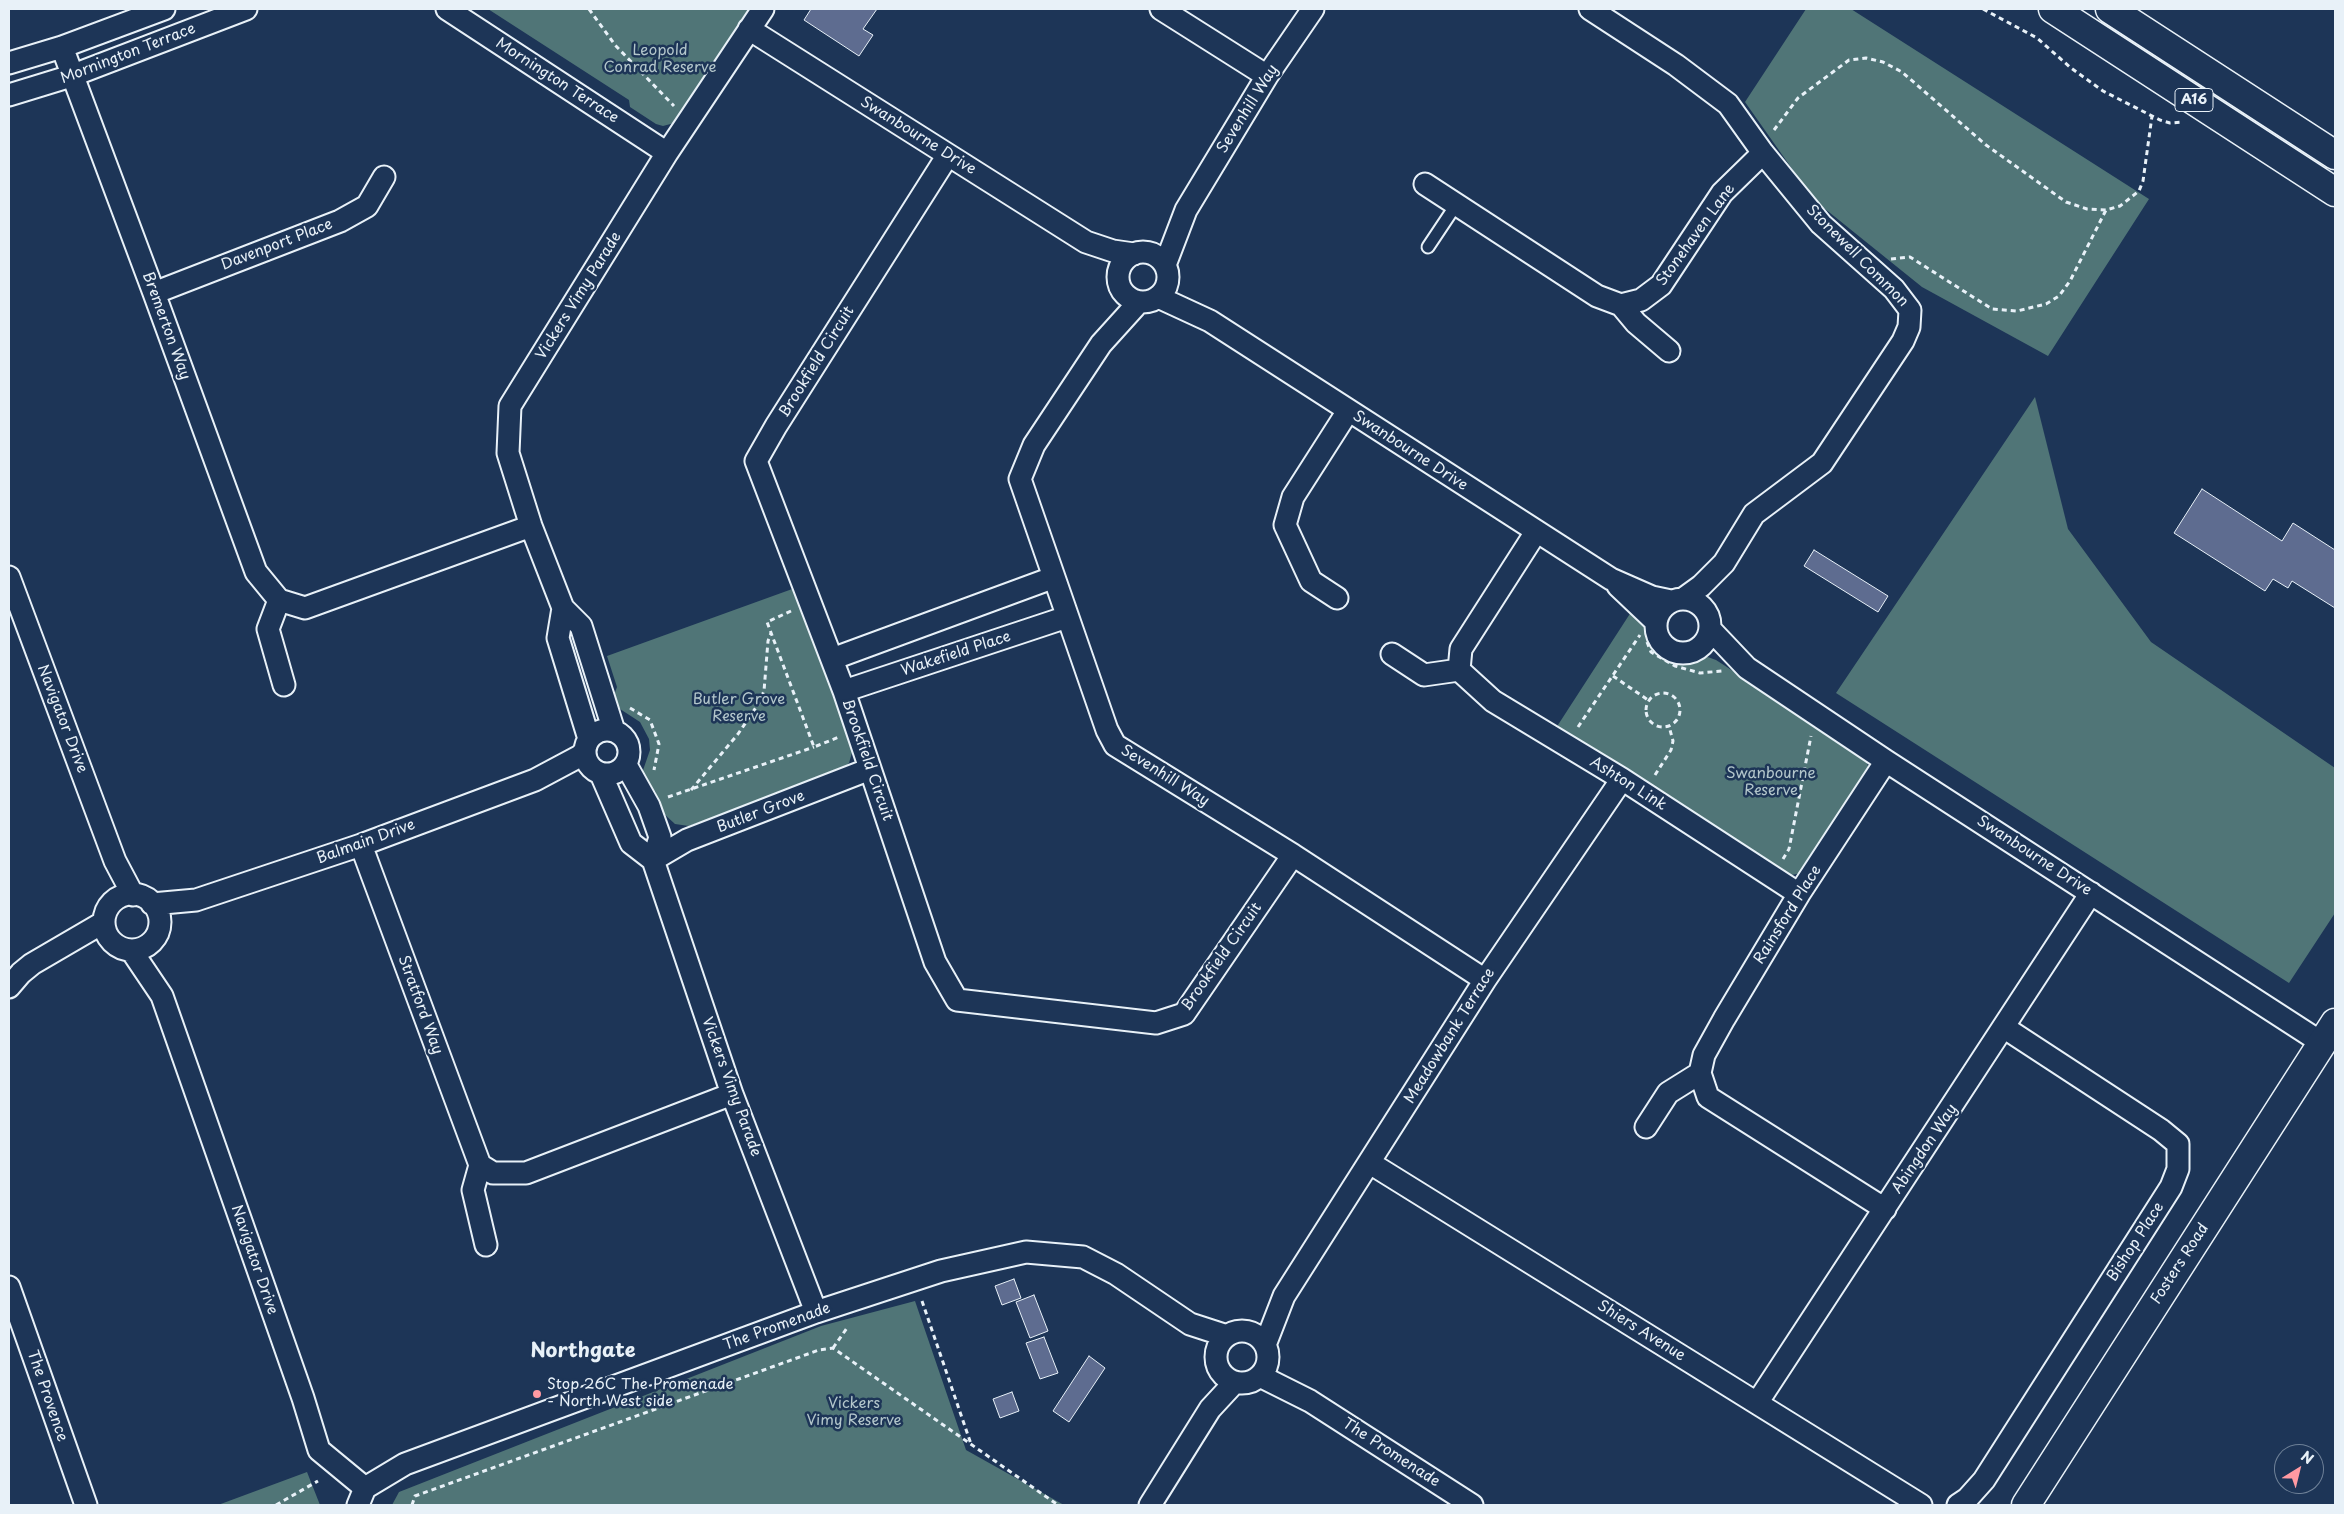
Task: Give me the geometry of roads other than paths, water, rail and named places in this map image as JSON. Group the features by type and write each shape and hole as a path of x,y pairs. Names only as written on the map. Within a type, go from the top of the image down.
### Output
{"main road":[{"name":"A16","path":"2053,9 2335,192"},
{"name":"A16","path":"2110,9 2335,155"},
{"name":"Fosters Road","path":"2026,1505 2329,1033"}],"street":[{"name":"Mornington Terrace","path":"9,63 164,9"},
{"name":"Mornington Terrace","path":"9,95 71,76 246,9"},
{"name":"Mornington Terrace","path":"447,9 667,153"},
{"name":"Vickers Vimy Parade","path":"614,730 581,626 563,608 531,526 508,453 510,406 667,153 763,9"},
{"path":"1161,9 1267,76"},
{"name":"Sevenhill Way","path":"1313,9 1267,76 1186,210 1145,286 1101,344 1034,445 1020,480 1052,578 1107,730 1115,745 1293,855 1485,980"},
{"name":"Stonewell Common","path":"1590,9 1676,65 1728,104 1763,153 1821,224 1894,289 1910,310 1909,327 1903,340 1822,463 1754,514 1724,563 1701,586 1677,600"},
{"name":"Swanbourne Drive","path":"750,29 1086,242 1145,286 1210,321 1348,412 1611,579 1652,597 1677,600"},
{"name":"Bremerton Way","path":"62,46 71,76 154,292 256,572 279,600"},
{"name":"Stonehaven Lane","path":"1621,305 1642,300 1661,285 1722,193 1763,153"},
{"name":"Brookfield Circuit","path":"948,155 776,426 756,462 844,691 935,962 956,1000 1156,1023 1184,1014 1293,855"},
{"name":"Davenport Place","path":"154,292 340,221 367,206 384,177"},
{"path":"1426,184 1597,296 1621,305 1636,323 1669,351"},
{"name":"Sevenhill Way","path":"1145,286 1121,266 1126,259 1140,254 1186,210"},
{"name":"Swanbourne Drive","path":"1086,242 1113,251 1140,254"},
{"path":"1140,254 1154,255 1145,286"},
{"path":"1337,598 1311,580 1284,525 1293,497 1348,412"},
{"path":"284,685 268,629 279,600 305,608 531,526"},
{"path":"1392,654 1424,675 1459,670 1461,649 1536,532"},
{"name":"Stonewell Common","path":"1706,631 1724,563"},
{"name":"Navigator Drive","path":"9,577 115,861 124,898"},
{"path":"832,659 1052,578"},
{"name":"Swanbourne Drive","path":"1611,579 1656,622"},
{"path":"1677,600 1698,604 1706,631 1683,654 1674,652 1659,640 1656,632 1656,622 1660,610 1677,600"},
{"path":"563,608 558,638 592,758 631,843 653,860 660,837 649,806 626,765"},
{"name":"Wakefield Place","path":"844,691 1067,617"},
{"name":"Swanbourne Drive","path":"1706,631 1747,668 1886,761 2091,893 2329,1033"},
{"name":"Ashton Link","path":"1459,670 1493,701 1622,779 1799,894"},
{"path":"614,730 629,745 629,759 626,765 615,773 592,758 600,731 614,730"},
{"name":"Balmain Drive","path":"152,904 196,900 361,845 592,758"},
{"name":"Rainsford Place","path":"1700,1073 1704,1055 1799,894 1886,761"},
{"name":"Butler Grove","path":"653,860 687,840 870,769"},
{"name":"Meadowbank Terrace","path":"1248,1332 1284,1296 1485,980 1622,779"},
{"name":"Stratford Way","path":"361,845 480,1165"},
{"name":"Vickers Vimy Parade","path":"653,860 732,1094 816,1312"},
{"name":"Abingdon Way","path":"1757,1403 2005,1028 2091,893"},
{"path":"56,952 95,944 124,948 145,946 155,934 159,918 152,904 140,896 124,898 108,907 104,922 106,932 124,948"},
{"name":"Balmain Drive","path":"155,934 196,900"},
{"path":"9,987 21,973 104,922"},
{"name":"Navigator Drive","path":"155,934 162,996 303,1398 319,1450 362,1496"},
{"name":"Navigator Drive","path":"124,948 162,996"},
{"name":"Bishop Place","path":"1958,1505 1967,1499 1984,1480 2171,1187 2178,1169 2178,1144 2161,1130 2005,1028"},
{"path":"1646,1127 1668,1093 1700,1073 1708,1096 1884,1209"},
{"path":"486,1245 473,1190 480,1165 493,1173 526,1172 732,1094"},
{"name":"Shiers Avenue","path":"1370,1163 1916,1503"},
{"name":"The Promenade","path":"362,1496 405,1464 816,1312 941,1271 1026,1252 1083,1257 1116,1274 1190,1324 1227,1336"},
{"name":"The Provence","path":"9,1287 86,1505"},
{"name":"Meadowbank Terrace","path":"1264,1361 1284,1296"},
{"name":"The Promenade","path":"1190,1324 1224,1370"},
{"path":"1150,1505 1210,1409 1224,1370 1218,1347 1227,1336 1238,1331 1256,1335 1264,1361 1250,1382 1224,1370"},
{"name":"The Promenade","path":"1264,1361 1310,1401 1472,1505"}],"lane":[{"path":"1428,247 1456,205"}],"place":[{"name":"Stop 26C The Promenade - North West side","path":"537,1394"}],"district":[{"name":"Northgate","path":"583,1351"}],"park label":[{"name":"Leopold Conrad Reserve","path":"660,60"},
{"name":"Butler Grove Reserve","path":"739,708"},
{"name":"Swanbourne Reserve","path":"1771,782"},
{"name":"Vickers Vimy Reserve","path":"854,1412"}]}
